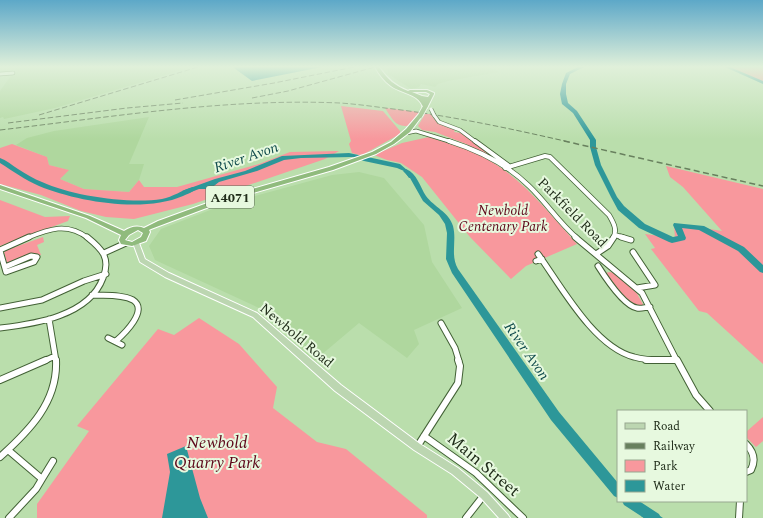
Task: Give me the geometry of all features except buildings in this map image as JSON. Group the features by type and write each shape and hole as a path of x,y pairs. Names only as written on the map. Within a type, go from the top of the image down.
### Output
{"highway":[{"path":"401,91 418,97 430,98 432,96 432,93 423,91"},
{"path":"418,97 417,93 422,91"},
{"path":"418,97 427,107"},
{"name":"A4071","path":"125,234 135,229 145,230 193,210 231,197 344,164 374,152 406,133 427,107 430,98"},
{"path":"0,187 88,217 125,234 122,240 126,243 136,243 146,237 147,232 145,230"}],"main road":[{"name":"Newbold Road","path":"136,243 142,260 167,276 255,315 338,388 417,447"},
{"name":"Main Street","path":"417,447 455,471 484,495 505,518"}],"street":[{"name":"Parkfield Road","path":"427,107 439,122 460,130 528,185 573,235 637,288 650,307 676,360 693,390 709,410"},
{"name":"Parkfield Road","path":"414,125 423,132"},
{"path":"455,133 460,130"},
{"name":"Parkfield Road","path":"406,133 416,131 423,132 449,140 467,147 507,167"},
{"path":"545,156 549,150"},
{"path":"507,167 545,156 550,157 610,215 615,227 615,235 608,246 596,254"},
{"path":"0,328 49,319 73,309 92,295 103,283 106,274 107,260 104,254 94,243 81,232 66,228 58,229 0,251 6,272 11,272 34,262 37,257 31,256 5,267"},
{"path":"615,235 632,241 638,239"},
{"path":"104,254 126,243"},
{"path":"633,252 655,284 654,286 637,288"},
{"path":"538,254 591,329 614,350 632,357 646,360 676,360"},
{"path":"536,261 542,259"},
{"name":"Parkfield Road","path":"598,266 610,286 632,306 637,308 650,307"},
{"name":"Parkfield Road","path":"600,271 608,271"},
{"path":"0,308 31,304 62,292 88,278 106,274"},
{"path":"92,295 116,296 136,302 138,309 134,323 130,329 116,341"},
{"path":"0,457 44,409 55,385 56,356 49,319"},
{"path":"417,447 458,383 460,366 455,348 441,323"},
{"path":"108,338 122,345"},
{"path":"0,380 56,356"},
{"name":"Main Street","path":"424,436 476,473 522,518"},
{"path":"747,445 753,452 755,462 751,470 747,472"},
{"path":"8,450 42,479"},
{"path":"9,518 36,489 53,461"},
{"path":"466,518 484,495"},
{"path":"739,518 740,502"}],"shaded area":[{"path":"0,91 111,91 55,108 4,119 3,117 0,118"},
{"path":"149,117 129,164 144,164 139,180 129,192 84,189 60,179 68,170 49,165 47,157 16,145 27,138 54,131"},
{"path":"359,172 384,178 424,225 432,262 462,308 414,330 419,344 407,358 359,323 314,361 259,308 155,260 149,246 161,229 226,204 332,175"}],"green space":[{"path":"341,106 383,111 400,131 400,134 364,154 359,155 352,153 349,144 351,141"},
{"path":"385,108 419,112 412,125 402,126 390,116"},
{"path":"425,114 431,114 440,124 455,130 454,132 461,133 506,164 466,144 435,132 422,130 418,126"},
{"name":"Newbold Centenary Park","path":"429,137 475,153 508,173 533,195 577,244 526,266 511,279 470,237 422,177 401,163 374,155 402,143"},
{"path":"12,144 47,157 49,165 69,170 60,179 84,189 129,192 139,180 144,187 177,187 259,164 290,152 339,151 325,159 193,204 134,219 106,217 81,211 41,195 0,184 0,148"},
{"path":"666,166 763,189 763,364 707,313 699,311 651,249 655,248 645,234 675,238 674,226 690,226 722,231 683,187 670,177"},
{"path":"0,200 45,217 70,216 68,221 0,246"},
{"path":"43,237 44,242 37,245 41,255 30,255 10,264 7,263 4,252"},
{"path":"605,273 614,273 635,290 644,306 636,306 622,295"},
{"name":"Newbold Quarry Park","path":"199,318 239,344 277,387 273,408 317,442 346,449 427,515 427,518 37,518 37,504 89,431 77,426 158,329 174,335"},
{"path":"763,417 763,441 756,447 747,438 747,431"}],"water":[{"path":"349,153 400,164 415,177 409,178 404,171 397,168 364,161 353,157 301,158 284,160 257,171 219,182 210,189 199,189 186,194 182,191 215,179 245,171 282,156"},
{"path":"186,446 200,498 208,518 162,518 170,472 167,454"},
{"path":"643,505 663,518 644,518 641,516"}],"waterway":[{"name":"River Avon","path":"563,91 565,104 575,112 593,140 593,147 598,165 621,208 642,226 672,240 682,238 677,225 701,228 741,249 763,270"},
{"name":"River Avon","path":"0,160 29,179 42,185 75,195 112,201 161,201 193,189"},
{"name":"River Avon","path":"406,171 415,181 425,199 447,220 449,224 451,233 450,259 455,271 555,416 617,491"},
{"name":"River Avon","path":"630,502 655,518"}],"railway":[{"path":"39,115 118,91"},
{"path":"175,100 226,91"},
{"path":"252,98 287,91"},
{"path":"0,130 169,110 255,103 297,102 340,103 408,111 454,118 569,142"},
{"path":"8,123 127,108 183,103"},
{"path":"564,141 763,186"}]}
